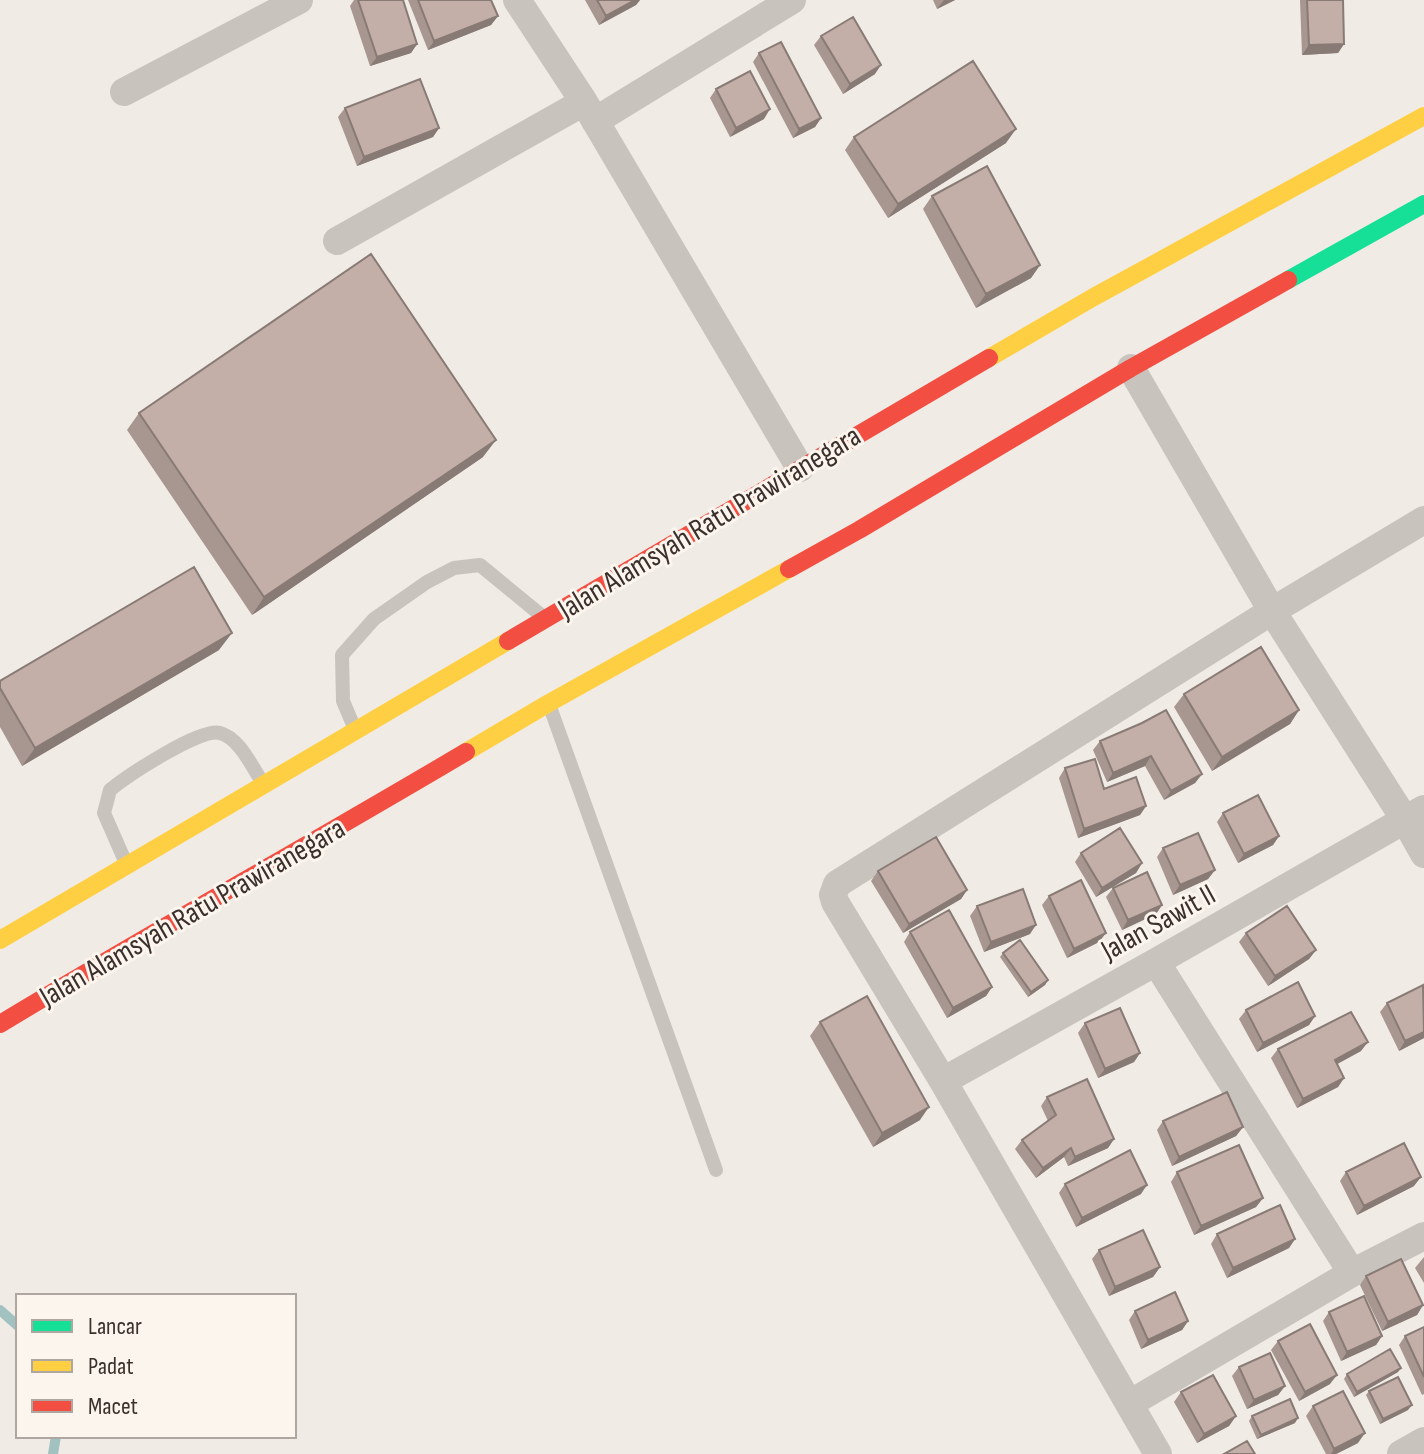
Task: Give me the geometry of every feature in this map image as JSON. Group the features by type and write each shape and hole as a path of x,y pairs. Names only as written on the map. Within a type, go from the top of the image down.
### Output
{"highway":[{"name":"Jalan Alamsyah Ratu Prawiranegara","path":"0,940 1092,298 1424,116"},
{"name":"Jalan Alamsyah Ratu Prawiranegara","path":"0,1024 549,703 859,530 1131,368 1424,204"}],"street":[{"path":"124,92 299,0"},
{"path":"517,0 589,111 800,468"},
{"path":"337,241 589,111 792,0"},
{"path":"1131,368 1272,611 1415,815 1424,854"},
{"path":"1158,1454 833,895 837,884 1272,611 1424,520"},
{"name":"Jalan Sawit II","path":"943,1081 1415,815"},
{"path":"1156,962 1352,1273"},
{"path":"1129,1404 1352,1273 1424,1236"},
{"path":"1401,1454 1424,1441"}],"lane":[{"path":"356,731 343,701 342,655 374,619 427,582 454,568 480,565 545,619"},
{"path":"549,703 716,1170"},
{"path":"127,865 104,813 110,790 149,762 209,732 222,733 235,742 264,784"}],"building":[{"path":"358,0 403,0 417,44 377,57"},
{"path":"418,0 491,0 498,16 434,41"},
{"path":"597,0 635,0 606,16"},
{"path":"1307,0 1343,0 1344,44 1309,45"},
{"path":"853,17 881,65 850,84 821,36"},
{"path":"781,42 821,118 799,129 759,53"},
{"path":"973,61 1016,129 898,204 854,137"},
{"path":"750,71 770,109 736,128 716,89"},
{"path":"420,79 439,128 364,157 345,108"},
{"path":"987,166 1040,265 986,294 932,196"},
{"path":"371,254 496,440 264,597 139,413"},
{"path":"194,567 232,633 35,748 0,688 0,681"},
{"path":"1261,647 1299,710 1222,757 1184,694"},
{"path":"1166,710 1202,774 1171,791 1151,756 1113,773 1100,741"},
{"path":"1095,759 1104,789 1136,777 1146,806 1084,829 1065,768"},
{"path":"1258,795 1279,836 1244,854 1223,813"},
{"path":"1120,828 1142,863 1102,888 1081,853"},
{"path":"1198,833 1215,870 1180,885 1163,848"},
{"path":"936,837 967,890 909,924 878,871"},
{"path":"1147,872 1162,905 1128,920 1113,888"},
{"path":"1081,880 1106,933 1074,949 1049,896"},
{"path":"1023,889 1036,925 991,942 977,906"},
{"path":"1287,906 1316,950 1275,976 1246,933"},
{"path":"949,910 992,987 953,1008 910,932"},
{"path":"1020,940 1048,980 1031,992 1003,953"},
{"path":"1298,982 1315,1016 1263,1043 1246,1010"},
{"path":"1423,985 1424,1032 1405,1041 1387,1003"},
{"path":"867,996 929,1107 882,1133 820,1022"},
{"path":"1120,1008 1140,1053 1105,1069 1085,1023"},
{"path":"1351,1012 1368,1042 1335,1060 1344,1078 1303,1099 1278,1049"},
{"path":"1087,1079 1114,1139 1075,1157 1071,1148 1043,1168 1022,1140 1056,1115 1047,1097"},
{"path":"1227,1092 1243,1127 1179,1157 1163,1121"},
{"path":"1404,1143 1421,1177 1364,1206 1346,1172"},
{"path":"1239,1145 1263,1198 1201,1226 1177,1172"},
{"path":"1130,1150 1147,1185 1082,1218 1065,1184"},
{"path":"1280,1205 1295,1239 1233,1268 1217,1234"},
{"path":"1143,1230 1160,1267 1115,1287 1099,1250"},
{"path":"1401,1259 1423,1305 1388,1322 1366,1276"},
{"path":"1175,1292 1188,1321 1148,1340 1135,1311"},
{"path":"1364,1296 1382,1336 1347,1352 1329,1312"},
{"path":"1310,1324 1337,1375 1305,1392 1278,1341"},
{"path":"1424,1327 1424,1377 1405,1336"},
{"path":"1390,1349 1401,1368 1357,1392 1347,1374"},
{"path":"1270,1353 1285,1386 1254,1400 1239,1367"},
{"path":"1213,1375 1236,1416 1204,1434 1181,1392"},
{"path":"1398,1377 1412,1405 1383,1419 1369,1391"},
{"path":"1343,1391 1365,1433 1334,1449 1313,1406"},
{"path":"1290,1399 1298,1418 1261,1435 1252,1416"},
{"path":"1247,1441 1255,1454 1224,1454"}],"waterway":[{"path":"0,1310 16,1324"},
{"path":"53,1454 56,1438"}],"traffic: fast":[{"path":"1288,280 1424,204"}],"traffic: slow":[{"path":"989,358 1424,116"},
{"path":"466,752 789,569"},
{"path":"0,940 508,641"}],"traffic: jam":[{"path":"789,569 1131,368 1288,280"},
{"path":"508,641 989,358"},
{"path":"0,1024 466,752"}]}
